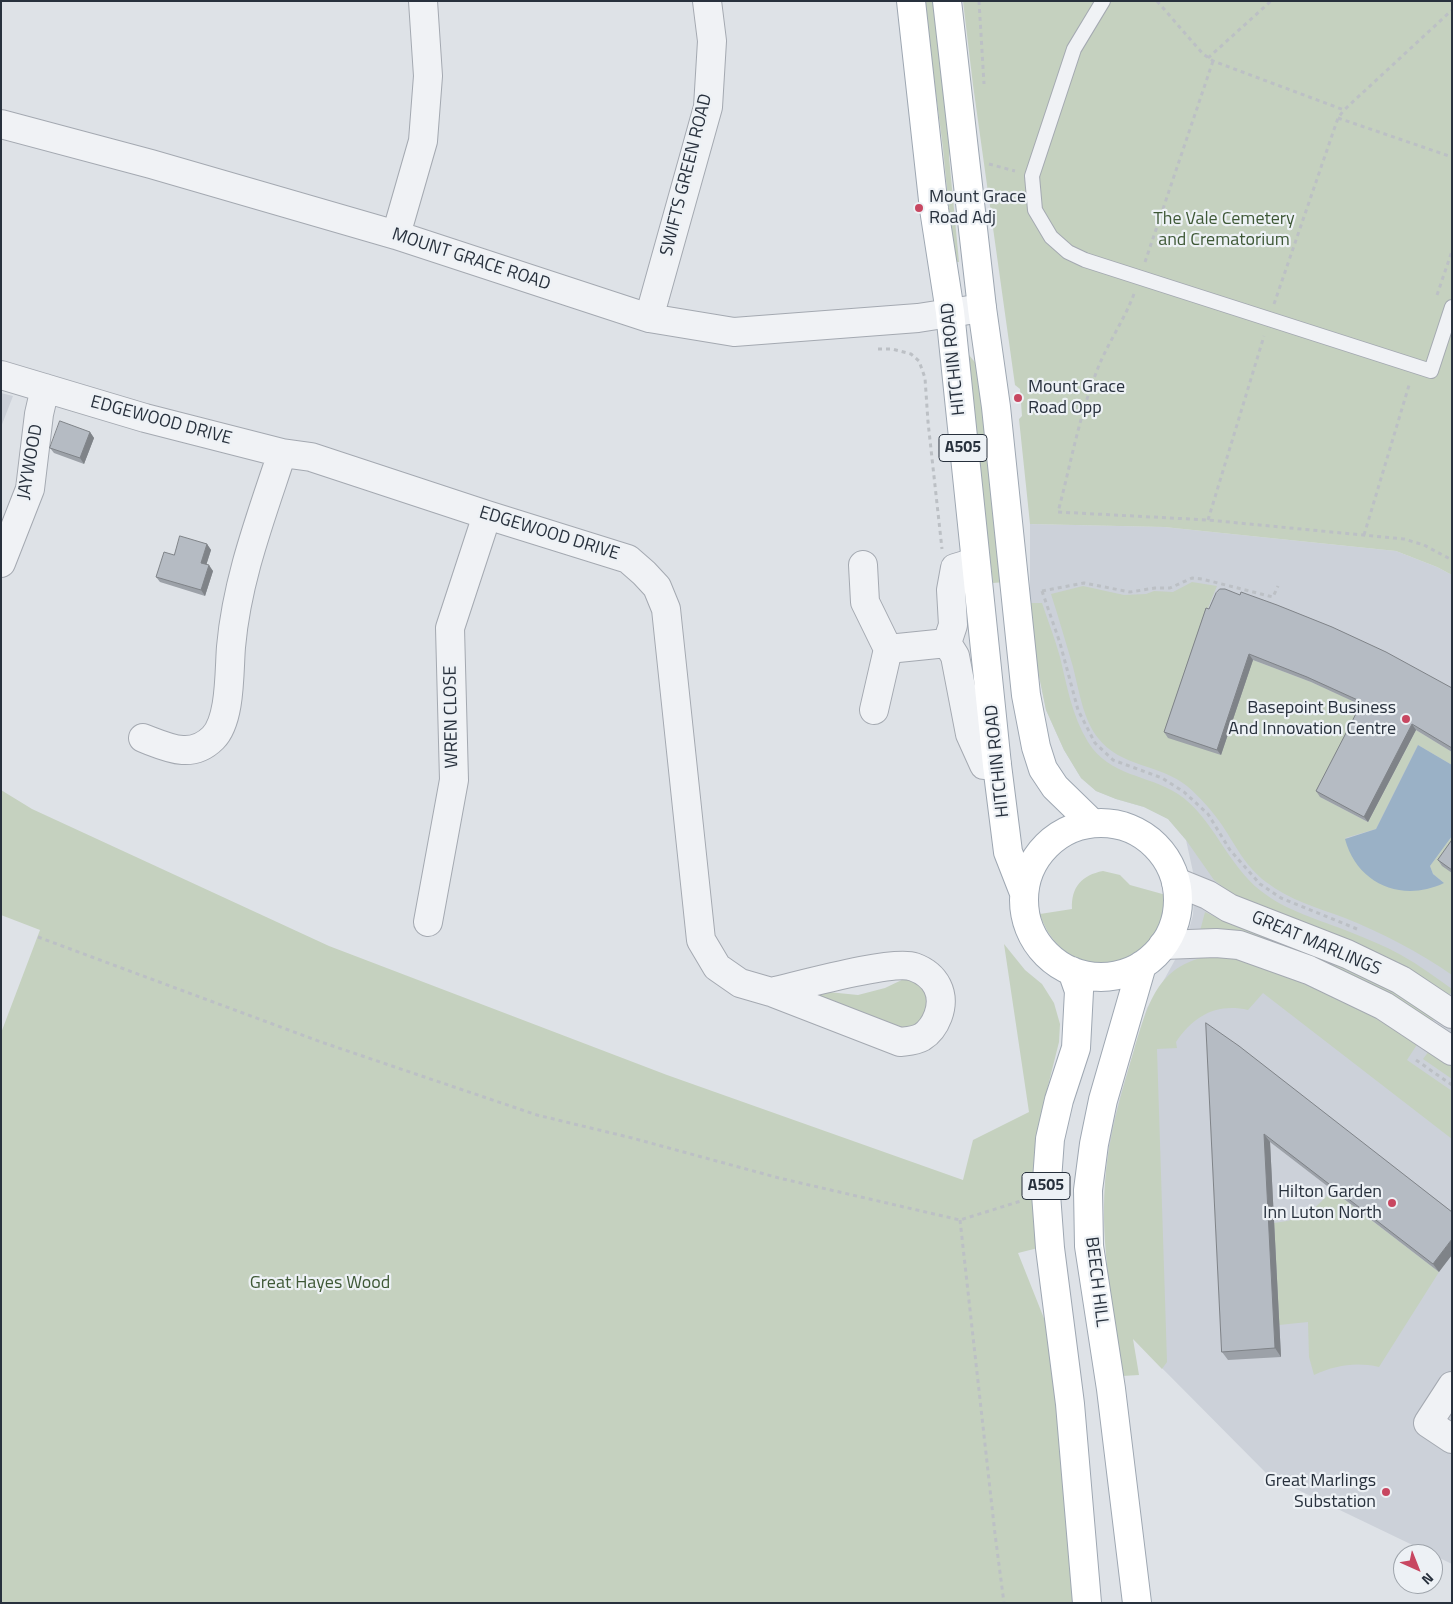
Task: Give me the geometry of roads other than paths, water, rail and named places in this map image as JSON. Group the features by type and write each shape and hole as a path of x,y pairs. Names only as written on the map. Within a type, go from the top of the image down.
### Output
{"main road":[{"name":"HITCHIN ROAD","path":"911,1 934,209 950,312 975,562 1008,852 1024,893"},
{"name":"HITCHIN ROAD","path":"947,1 982,308 996,407 1026,695 1036,747 1043,768 1055,787 1092,823"},
{"name":"A505","path":"1108,822 1124,826 1146,836 1163,853 1171,867 1176,882 1178,899 1177,915 1172,931 1154,956 1126,973 1108,977 1072,972 1055,962 1041,948 1030,931 1025,912 1024,893 1028,872 1039,854 1054,839 1066,831 1092,823 1108,822"},
{"name":"BEECH HILL","path":"1137,1603 1111,1390 1089,1246 1088,1190 1094,1144 1103,1100 1142,965"},
{"name":"A505","path":"1072,972 1079,991 1076,1048 1059,1100 1050,1139 1046,1194 1050,1248 1070,1404 1087,1603"}],"street":[{"path":"396,235 423,141 428,76 423,1"},
{"name":"SWIFTS GREEN ROAD","path":"649,318 708,108 712,41 707,1"},
{"name":"MOUNT GRACE ROAD","path":"1,124 151,164 396,235 649,318 734,332 918,318 982,308"},
{"name":"EDGEWOOD DRIVE","path":"1,375 145,418 282,453 312,457 628,559 657,587 666,609 701,940 717,967 740,983 771,992 900,1042 912,1041 924,1036 935,1025 942,1006 939,990 931,977 913,966 896,966 868,970 771,992"},
{"name":"JAYWOOD","path":"1,564 30,489 39,414 45,388"},
{"path":"143,738 179,751 192,750 206,744 215,737 221,727 227,696 233,624 243,572 282,453"},
{"name":"WREN CLOSE","path":"428,922 454,780 450,628 487,515"},
{"path":"946,643 953,625 951,590 955,568 975,562"},
{"path":"863,566 865,602 888,648 874,710"},
{"path":"888,648 946,643"},
{"path":"946,643 955,656 970,734 984,765 997,764"},
{"name":"GREAT MARLINGS","path":"1176,882 1208,895 1229,908 1346,954 1401,980 1452,1014"},
{"name":"GREAT MARLINGS","path":"1163,945 1216,943 1239,946 1309,970 1384,1006 1452,1051"},
{"path":"1452,1386 1428,1423 1452,1439"}],"lane":[{"path":"1103,1 1074,49 1032,176 1035,210 1050,237 1068,252 1085,260 1431,371 1452,307"}],"water":[{"path":"1418,745 1452,765 1452,836 1430,866 1433,874 1444,883 1428,889 1397,890 1371,878 1360,868 1351,855 1345,839 1376,829"}],"place":[{"name":"Mount Grace Road Adj","path":"919,208"},
{"name":"Mount Grace Road Opp","path":"1018,398"},
{"name":"Basepoint Business And Innovation Centre","path":"1406,719"},
{"name":"Hilton Garden Inn Luton North","path":"1392,1203"},
{"name":"Great Marlings Substation","path":"1386,1492"}],"park label":[{"name":"The Vale Cemetery and Crematorium","path":"1224,230"},
{"name":"Great Hayes Wood","path":"320,1284"}]}
